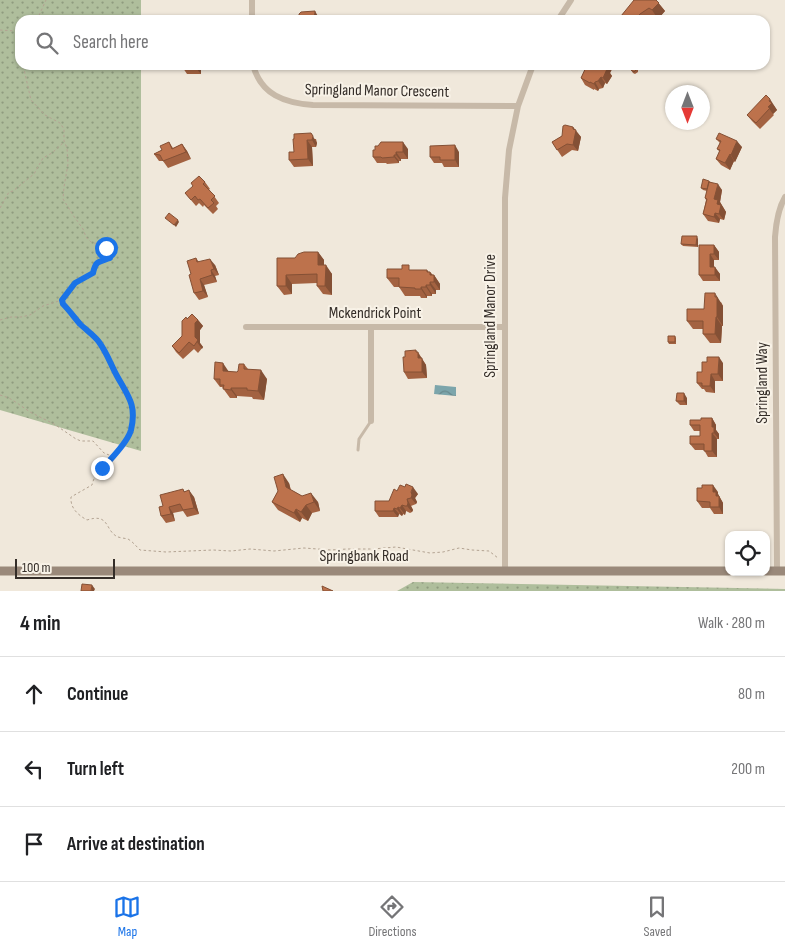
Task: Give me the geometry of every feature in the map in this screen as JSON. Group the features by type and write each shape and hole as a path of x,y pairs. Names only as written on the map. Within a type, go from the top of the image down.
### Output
{"street":[{"path":"252,0 252,15"},
{"path":"562,15 572,0"},
{"name":"Springland Manor Crescent","path":"254,70 259,81 273,94 295,104 518,106"},
{"name":"Springland Manor Drive","path":"505,567 505,198 509,150 518,106 531,70"},
{"name":"Springland Way","path":"781,571 775,236 777,220 785,197"},
{"name":"Mckendrick Point","path":"246,327 504,327"},
{"path":"371,327 371,421"},
{"name":"Springbank Road","path":"0,571 505,567 725,571"}],"lane":[{"path":"358,450 359,439 371,421"}],"path":[{"path":"39,15 46,0"},
{"path":"0,30 15,31"},
{"path":"0,320 30,315 43,306 62,300 75,283 93,273 95,264 111,256 106,248 91,242 86,237 83,229 63,199 68,164 64,129 60,122 45,115 31,100 25,70"},
{"path":"0,208 9,192 14,191 34,174 43,158 52,153 64,141"},
{"path":"62,300 63,304 81,325 100,343 131,401 133,413 131,430 120,450 112,456 111,460 103,465 92,485 71,497 70,500 74,510 79,516 87,520 93,518 106,522 115,536 131,540 140,550 144,551 231,551 246,549 274,551 304,548 331,550 373,549 396,546 430,552 443,552 459,548 489,550 505,567"},
{"path":"0,395 18,402 30,412 54,424 76,439 81,441 93,440 104,453 112,456"}],"green space":[{"path":"0,0 141,0 141,15 15,15 15,70 141,70 141,451 0,410"},
{"path":"413,582 785,589 785,591 397,591"}],"water":[{"path":"435,385 456,387 456,396 434,394"}],"building":[{"path":"634,0 656,0 659,3 652,10 649,8 639,15 622,15"},
{"path":"315,11 315,15 299,15 301,12"},
{"path":"585,70 607,70 603,78 601,77 594,84 581,78"},
{"path":"766,95 772,103 768,107 770,108 756,123 747,115"},
{"path":"565,125 576,130 573,145 567,144 557,150 552,142 562,136 563,126"},
{"path":"311,133 313,136 312,140 307,140 308,159 289,160 289,152 294,152 294,134"},
{"path":"719,133 737,141 725,163 716,159 720,150 717,149 721,141 716,139"},
{"path":"169,142 172,149 182,144 186,152 163,161 160,155 154,154 162,150 160,146"},
{"path":"381,142 403,142 403,152 396,152 394,157 373,157 375,146 378,146"},
{"path":"455,145 455,160 440,160 440,157 430,157 430,146"},
{"path":"199,176 205,182 203,184 215,196 211,200 214,203 208,208 200,199 198,200 195,196 191,200 185,193 193,186 191,183"},
{"path":"703,179 709,181 707,189 701,188"},
{"path":"709,182 718,184 714,199 718,200 717,204 721,205 719,214 715,213 714,217 703,214"},
{"path":"169,213 178,220 174,225 165,218"},
{"path":"682,236 697,236 696,245 681,244"},
{"path":"699,245 714,245 714,254 710,254 710,267 715,267 715,275 699,275"},
{"path":"318,252 318,265 326,265 325,286 317,286 317,274 286,275 286,286 277,286 277,258 295,258 298,254"},
{"path":"196,258 197,262 210,259 214,269 211,270 212,275 200,279 203,291 194,293 187,261"},
{"path":"402,265 409,265 409,270 427,270 427,272 430,272 430,275 434,275 434,282 430,282 430,285 421,287 421,289 399,287 399,278 387,278 387,269 402,269"},
{"path":"705,293 715,293 715,297 717,297 715,334 703,334 703,321 687,321 687,309 704,309"},
{"path":"192,314 198,320 195,323 195,337 198,340 194,346 189,342 179,353 172,346 182,336 182,321"},
{"path":"668,336 675,336 675,342 668,342"},
{"path":"416,350 418,358 422,358 422,372 404,372 403,357 405,357 405,351"},
{"path":"707,357 719,357 718,374 711,374 710,386 702,386 702,383 697,383 697,372 702,372 702,362 707,362"},
{"path":"215,362 223,363 223,371 237,372 239,364 244,364 244,369 261,370 258,391 247,390 247,388 223,389 224,385 220,385 220,379 214,379"},
{"path":"677,393 684,393 684,401 676,401"},
{"path":"701,418 712,418 714,433 712,433 712,451 704,451 704,444 690,444 690,436 700,436 700,425 690,425 690,420 701,420"},
{"path":"283,474 286,487 302,496 311,493 314,502 306,505 301,512 296,509 294,513 272,502 278,491 274,477"},
{"path":"406,484 413,487 411,498 407,499 407,506 402,505 400,508 394,508 393,511 375,511 375,501 389,501 394,489 397,491 400,485 405,487"},
{"path":"702,485 713,485 713,492 716,492 716,496 719,496 719,507 710,507 710,502 697,501 697,488 702,488"},
{"path":"183,489 184,492 189,490 194,508 183,510 180,504 169,507 171,514 161,516 159,507 163,506 160,495"},
{"path":"82,584 92,585 91,591 81,591"},
{"path":"322,586 333,591 323,591"}],"route":[{"path":"102,468 103,465 111,460 112,456 117,454 129,436 133,413 131,401 100,343 81,325 63,304 62,300 75,283 93,273 95,264 110,258 110,253 106,248"}]}
